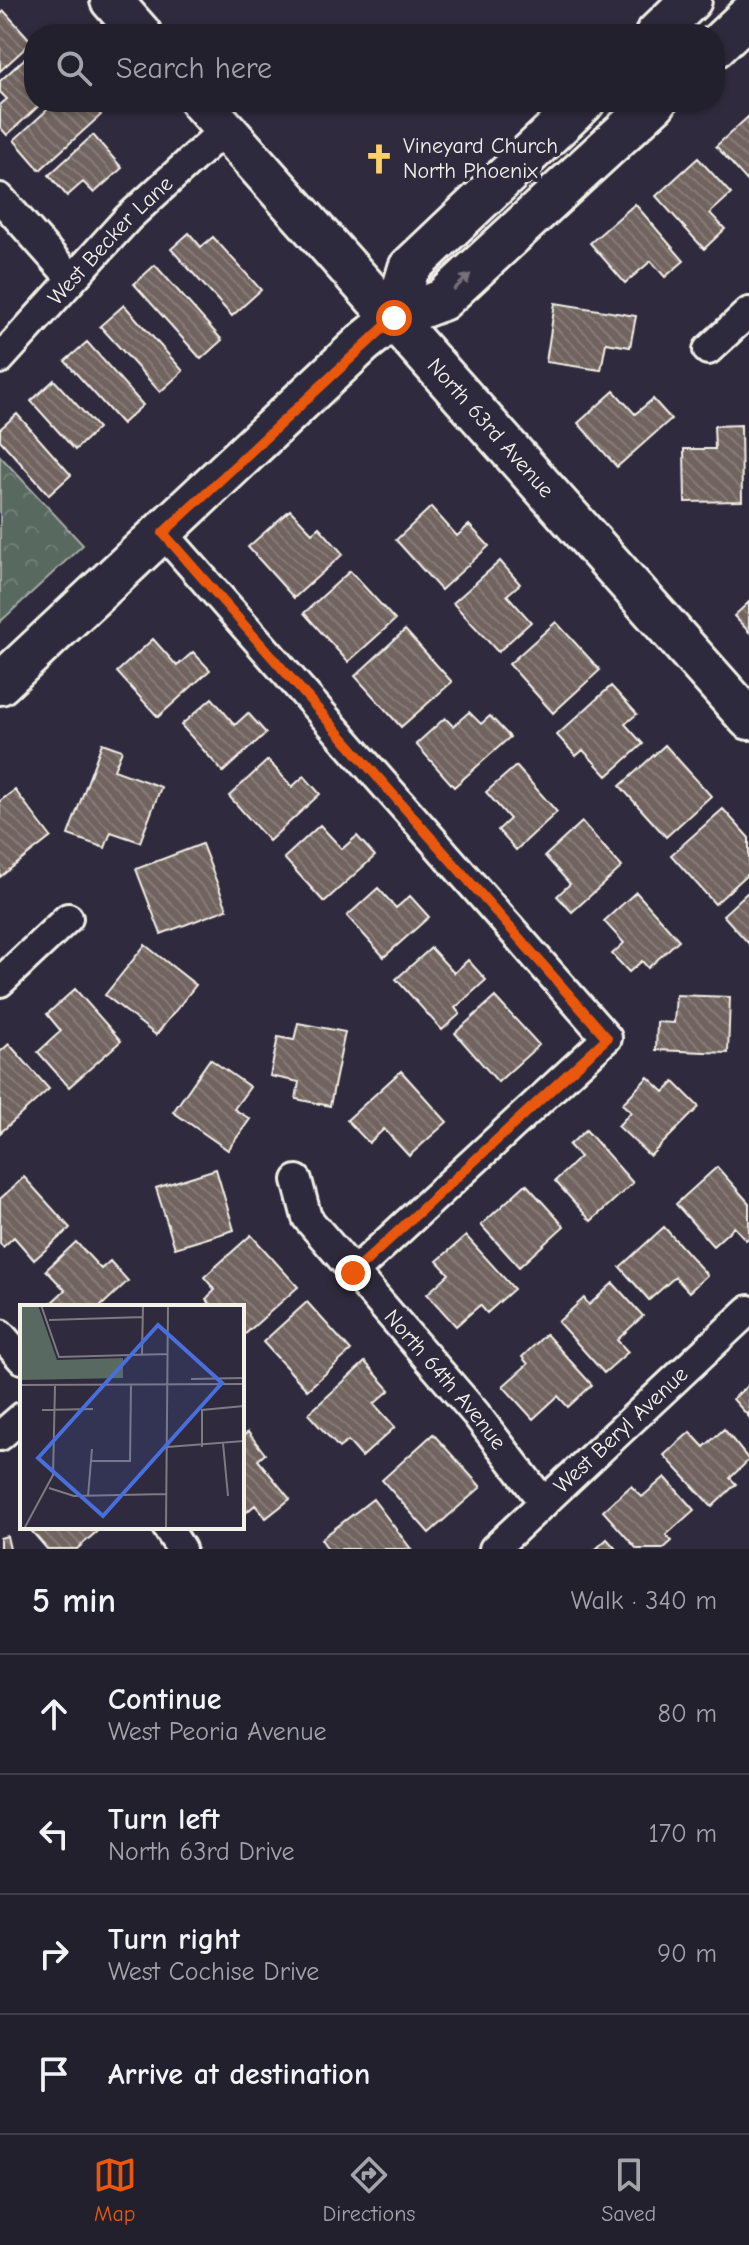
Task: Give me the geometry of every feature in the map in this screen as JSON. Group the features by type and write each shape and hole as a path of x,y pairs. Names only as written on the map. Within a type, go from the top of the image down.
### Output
{"main road":[{"path":"111,0 132,24"},
{"path":"666,24 691,0"},
{"path":"725,38 749,15"},
{"path":"394,318 409,268 573,112"},
{"path":"0,684 394,318 442,300 645,112"},
{"name":"North 63rd Avenue","path":"213,115 749,719"}],"street":[{"name":"West Becker Lane","path":"0,359 128,218 213,115"},
{"path":"0,198 71,278"},
{"path":"708,350 749,312"},
{"path":"163,533 607,1038 353,1273"},
{"path":"0,982 68,918"},
{"name":"North 64th Avenue","path":"297,1180 307,1218 476,1414 544,1503"},
{"name":"West Beryl Avenue","path":"494,1549 749,1310"},
{"path":"0,1334 20,1357"},
{"path":"0,1436 20,1419"},
{"path":"168,1529 181,1549"}],"green space":[{"path":"0,456 83,545 0,622"}],"building":[{"path":"4,11 24,33 24,49 0,71 0,15"},
{"path":"24,59 24,112 32,112 7,135 0,127 0,105 7,99 0,92 0,81"},
{"path":"45,112 98,112 101,115 40,170 14,140"},
{"path":"749,116 749,183 716,146"},
{"path":"93,135 122,168 94,193 83,182 67,196 49,175"},
{"path":"698,158 731,194 710,213 725,229 704,249 656,196"},
{"path":"635,204 684,261 665,277 651,261 625,283 590,243"},
{"path":"189,233 201,247 213,237 261,290 232,316 171,249"},
{"path":"155,265 222,340 201,359 134,284"},
{"path":"555,303 636,316 630,347 606,343 601,370 546,362"},
{"path":"124,305 183,371 160,392 100,326"},
{"path":"87,342 143,405 122,424 65,361"},
{"path":"54,380 98,428 75,450 31,401"},
{"path":"614,391 635,414 653,399 671,419 617,467 578,423"},
{"path":"17,414 71,475 49,495 0,440 0,429"},
{"path":"741,425 742,501 685,502 684,449 715,449 714,426"},
{"path":"431,507 457,536 469,525 489,546 441,590 396,540"},
{"path":"290,510 312,533 319,527 343,554 294,598 248,547"},
{"path":"500,561 520,584 507,595 531,622 498,652 453,603"},
{"path":"350,571 395,620 348,662 304,613"},
{"path":"749,602 749,632 734,616"},
{"path":"556,622 600,670 553,713 509,664"},
{"path":"405,630 452,682 401,727 355,676"},
{"path":"153,639 177,666 193,652 210,670 158,717 117,672"},
{"path":"611,686 637,714 625,724 643,744 607,776 583,750 576,756 557,735"},
{"path":"212,698 235,725 248,713 266,733 223,772 181,725"},
{"path":"469,712 481,724 490,716 510,737 454,787 416,744 445,718 453,726"},
{"path":"102,743 122,750 114,770 161,787 140,842 111,832 105,848 68,835"},
{"path":"665,745 711,796 666,837 620,786"},
{"path":"268,760 292,787 304,776 320,794 269,841 229,796"},
{"path":"516,766 557,812 516,850 498,830 510,819 486,792"},
{"path":"15,790 51,837 0,877 0,801"},
{"path":"723,809 749,838 749,873 715,904 671,855"},
{"path":"582,822 622,867 572,912 557,896 570,884 545,856"},
{"path":"320,825 342,849 357,836 375,856 324,902 284,858"},
{"path":"202,844 227,909 161,934 136,869"},
{"path":"378,888 396,908 410,896 429,917 384,957 347,916"},
{"path":"749,891 749,944 723,915"},
{"path":"636,892 679,940 648,968 642,961 629,972 612,954 624,943 604,921"},
{"path":"145,945 196,985 156,1035 105,995"},
{"path":"431,948 454,973 468,960 486,980 455,1008 460,1014 442,1030 396,979"},
{"path":"75,989 121,1041 69,1087 38,1052 61,1031 47,1014"},
{"path":"676,995 730,997 728,1053 656,1050 657,1022 674,1023"},
{"path":"495,997 539,1045 498,1082 455,1033"},
{"path":"298,1023 345,1032 330,1106 296,1099 299,1082 270,1076 278,1037 294,1040"},
{"path":"9,1044 49,1089 0,1133 0,1052"},
{"path":"210,1059 250,1087 234,1109 250,1119 228,1150 173,1112"},
{"path":"401,1071 447,1122 409,1156 384,1129 369,1143 347,1120"},
{"path":"648,1077 664,1092 674,1082 699,1107 650,1156 618,1126 631,1112 622,1104"},
{"path":"586,1130 633,1183 591,1221 555,1181 580,1157 569,1145"},
{"path":"717,1167 749,1203 749,1238 746,1240 734,1227 713,1246 676,1204"},
{"path":"216,1169 234,1230 175,1248 156,1188"},
{"path":"24,1177 70,1228 34,1260 14,1237 3,1247 0,1243 0,1199"},
{"path":"526,1184 564,1226 519,1267 481,1225"},
{"path":"664,1227 707,1275 689,1292 675,1277 649,1300 620,1267"},
{"path":"251,1235 298,1287 244,1335 244,1305 211,1305 206,1299 215,1290 204,1277"},
{"path":"466,1236 514,1289 487,1313 480,1305 456,1326 427,1294 449,1274 437,1261"},
{"path":"76,1242 101,1269 110,1261 128,1281 102,1305 50,1304 65,1290 46,1270"},
{"path":"613,1283 643,1316 617,1340 628,1352 604,1373 558,1322 584,1298 589,1305"},
{"path":"307,1302 351,1351 307,1390 263,1342"},
{"path":"546,1334 592,1385 568,1407 558,1396 533,1419 503,1386 528,1364 522,1357"},
{"path":"365,1362 390,1390 374,1404 395,1427 362,1457 348,1441 339,1448 308,1414"},
{"path":"749,1384 749,1417 733,1399"},
{"path":"724,1429 749,1460 730,1478 736,1484 712,1507 664,1455 690,1432 704,1447"},
{"path":"248,1432 265,1454 258,1460 290,1499 266,1518 255,1505 244,1514 244,1435"},
{"path":"433,1434 481,1487 429,1533 382,1480"},
{"path":"665,1477 694,1510 666,1535 672,1541 663,1549 637,1549 603,1511 631,1486 642,1497"},
{"path":"373,1499 411,1549 328,1549 321,1539"},
{"path":"30,1529 100,1529 77,1549 47,1549"},
{"path":"7,1536 10,1549 0,1549 0,1538"},
{"path":"607,1539 616,1549 596,1549"}],"place":[{"name":"Vineyard Church North Phoenix","path":"379,159"}],"route":[{"path":"353,1273 607,1038 163,533 363,343 394,318"}]}
